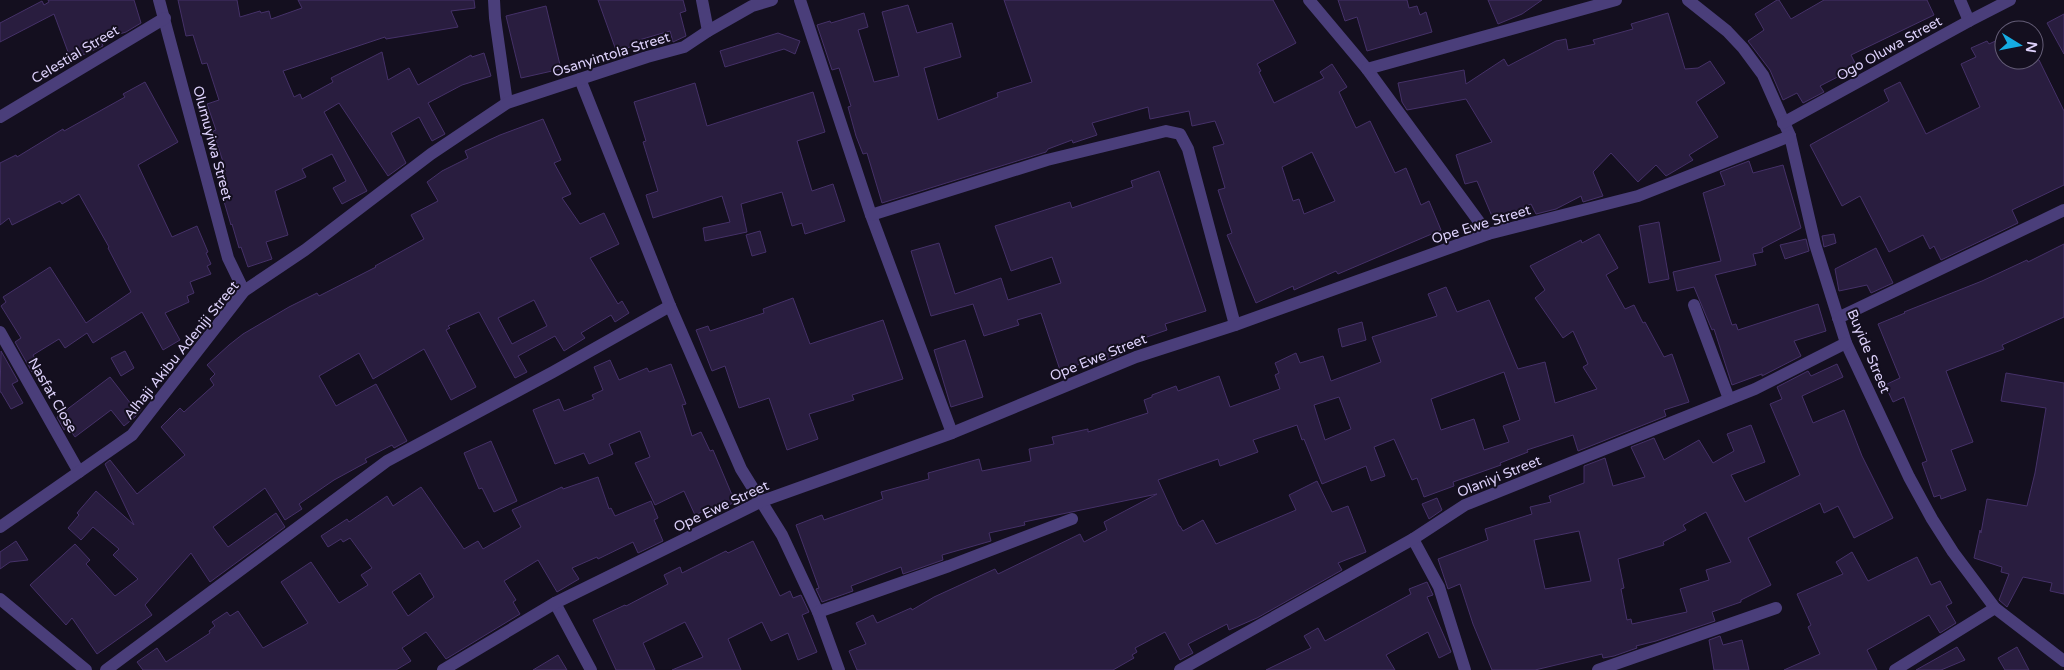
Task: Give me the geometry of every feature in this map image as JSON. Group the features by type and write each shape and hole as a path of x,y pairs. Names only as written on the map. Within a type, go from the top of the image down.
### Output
{"street":[{"name":"Olumuyiwa Street","path":"159,0 228,258 244,291"},
{"path":"494,0 507,103"},
{"path":"702,0 708,31"},
{"name":"Osanyintola Street","path":"507,103 647,57 684,47 752,6 772,0"},
{"path":"800,0 871,215 952,433"},
{"path":"1309,0 1367,70 1488,234"},
{"path":"1367,70 1616,0"},
{"name":"Buyide Street","path":"1688,0 1727,31 1743,48 1763,75 1790,136 1815,244 1846,343 1909,477 1932,519 1953,552 1995,608 2064,661"},
{"path":"1960,0 1969,20"},
{"name":"Ogo Oluwa Street","path":"1783,123 1969,20 2010,0"},
{"name":"Celestial Street","path":"0,117 165,18"},
{"path":"580,79 670,306 741,469 782,535 818,612 839,670"},
{"name":"Alhaji Akibu Adeniji Street","path":"0,527 132,435 244,291 305,250 431,154 507,103"},
{"path":"871,215 1046,160 1166,131 1180,134 1188,148 1235,325"},
{"name":"Ope Ewe Street","path":"443,670 555,603 762,501 952,433 1136,357 1235,325 1488,234 1638,196 1790,136"},
{"path":"1838,318 2064,210"},
{"path":"1694,305 1729,399"},
{"path":"106,670 387,461 553,372 670,306"},
{"name":"Nasfat Close","path":"0,332 79,472"},
{"name":"Olaniyi Street","path":"1180,670 1413,539 1465,505 1755,389 1846,343"},
{"path":"818,612 949,566 1072,519"},
{"path":"1413,539 1438,586 1465,670"},
{"path":"0,599 86,670"},
{"path":"555,603 591,670"},
{"path":"1598,670 1776,608"},
{"path":"1895,670 1995,608"}],"building":[{"path":"48,0 134,0 141,23 126,32 101,40 103,46 71,60 54,14 0,42 0,23 42,1 44,5 49,2"},
{"path":"178,0 237,0 240,17 260,11 261,13 269,11 271,19 302,8 298,0 474,0 475,8 451,11 458,27 386,39 385,37 283,71 294,97 300,94 302,99 333,82 331,78 382,52 388,80 409,68 418,85 471,55 472,57 484,53 491,76 462,85 428,103 445,134 432,141 419,117 391,133 406,163 388,176 339,103 324,112 367,191 342,204 333,188 346,181 332,154 302,169 306,177 275,191 288,235 266,242 272,259 248,267 241,247 239,248 220,188 224,186 220,172 226,171 213,131 216,130 207,104 219,100 207,63 202,64 193,35 186,36"},
{"path":"598,0 683,0 686,11 680,13 686,36 673,42 670,31 639,40 640,42 617,53"},
{"path":"1004,0 1273,0 1296,43 1257,64 1274,103 1324,78 1320,72 1332,64 1347,87 1339,92 1356,128 1370,121 1395,173 1406,168 1421,205 1429,201 1441,230 1338,274 1336,271 1294,290 1293,286 1256,303 1227,235 1232,233 1218,190 1225,188 1213,147 1224,144 1215,121 1192,126 1189,111 1150,119 1148,107 1092,123 1097,135 1073,143 1072,140 1048,149 1046,152 882,203 867,153 863,154 856,136 848,107 851,106 839,68 832,70 817,25 830,21 831,23 864,13 868,27 858,30 874,82 899,76 882,12 908,5 917,33 952,23 961,57 924,68 938,120 998,97 997,93 1032,82","holes":["1312,152 1335,201 1304,214 1299,199 1293,201 1282,167"]},
{"path":"1338,0 1407,0 1409,8 1417,6 1420,15 1426,12 1432,32 1367,51 1357,17 1345,21"},
{"path":"1488,0 1542,0 1522,14 1498,24"},
{"path":"1779,0 1791,19 1824,0 1927,0 1934,15 1851,55 1857,67 1820,86 1824,92 1803,103 1797,93 1783,100 1770,70 1748,41 1764,30 1755,14"},
{"path":"546,6 561,69 521,78 506,16"},
{"path":"1668,13 1685,69 1698,68 1710,61 1725,83 1696,102 1718,137 1689,155 1693,160 1666,176 1656,165 1638,182 1611,153 1593,172 1603,196 1583,202 1581,196 1556,209 1536,214 1531,204 1494,221 1477,181 1465,184 1456,155 1492,142 1466,99 1407,110 1402,102 1398,83 1464,70 1466,84 1504,59 1508,66 1556,41 1566,39 1568,50 1595,44 1593,40 1633,29 1631,24"},
{"path":"2064,14 2064,54 2047,23"},
{"path":"778,33 800,41 795,54 784,49 725,67 720,51"},
{"path":"1987,41 1989,44 1994,42 1994,70 2044,70 2064,111 2064,185 2012,210 2018,223 1941,260 1934,246 1930,249 1923,235 1889,252 1860,196 1842,206 1810,145 1889,101 1884,90 1900,82 1926,134 1980,107 1961,64 1976,57 1971,48"},
{"path":"145,82 178,142 138,165 172,237 197,226 208,252 206,253 211,264 207,266 211,274 190,282 194,293 187,296 189,302 165,313 180,340 163,350 142,312 93,343 87,333 65,348 59,339 33,355 40,366 32,372 15,342 21,338 1,306 6,302 3,297 50,267 86,323 131,292 109,247 79,194 62,204 60,201 12,225 9,218 0,225 0,163 16,155 17,157 63,129 64,131 125,97 123,94"},
{"path":"695,83 707,126 813,92 825,132 797,141 812,191 833,184 845,221 805,234 802,223 792,226 782,192 741,204 747,232 705,241 703,228 730,222 722,196 653,218 646,195 658,191 643,142 646,141 634,102"},
{"path":"543,119 561,160 554,163 571,194 562,198 580,224 604,213 619,244 590,258 618,304 622,301 629,313 615,322 611,315 581,333 585,338 564,351 555,336 518,356 527,372 515,378 479,312 448,326 450,328 446,330 476,387 451,400 424,349 373,379 359,353 319,376 336,406 376,384 407,441 394,448 392,445 365,459 367,462 334,480 299,504 302,509 285,520 265,488 213,527 228,547 276,513 285,527 210,582 191,553 145,605 152,615 97,654 72,618 66,625 30,585 75,544 90,560 86,564 115,596 138,579 113,555 119,549 93,527 81,540 68,528 79,515 77,513 96,491 134,525 105,464 110,460 137,494 185,455 161,427 180,408 184,412 214,385 210,379 215,374 207,365 243,334 289,307 317,293 319,296 376,267 424,239 411,215 438,201 427,182 442,171 468,158 465,151 500,135","holes":["534,300 547,326 512,344 498,318"]},
{"path":"1749,161 1753,173 1783,165 1801,228 1762,248 1763,252 1753,254 1756,265 1715,275 1732,325 1736,324 1738,330 1818,304 1826,331 1794,341 1801,356 1762,376 1762,374 1732,385 1714,329 1712,330 1694,287 1677,291 1673,272 1721,261 1703,193 1725,185 1720,172"},
{"path":"1159,171 1206,311 1165,324 1167,330 1124,345 1126,352 1106,361 1105,357 1060,370 1041,313 1017,320 1019,325 984,336 973,304 931,316 911,251 939,243 955,294 1001,278 1008,300 1061,283 1052,257 1011,271 995,226 1070,202 1072,208 1133,187 1131,181"},
{"path":"1659,222 1669,279 1649,283 1639,226"},
{"path":"760,231 766,252 752,256 746,235"},
{"path":"1599,234 1618,268 1606,275 1625,309 1634,305 1664,357 1672,354 1689,402 1664,410 1666,416 1578,451 1573,435 1527,450 1528,452 1500,463 1501,465 1453,482 1454,486 1424,497 1417,478 1412,480 1394,439 1374,447 1385,476 1371,481 1366,466 1322,484 1297,425 1253,440 1258,452 1220,466 1218,459 1158,480 1183,531 1203,520 1216,544 1296,510 1289,495 1317,481 1332,512 1348,506 1366,552 1338,563 1342,570 1257,618 1229,630 1227,624 1188,644 1193,653 1180,660 1165,632 1135,648 1137,652 1132,655 1134,658 1113,670 857,670 849,651 866,644 856,623 873,615 877,623 911,608 912,610 934,597 995,569 998,574 1080,534 1084,542 1107,530 1104,522 1157,494 1024,522 1025,525 989,533 991,541 942,555 943,560 903,574 901,567 851,586 853,591 822,602 816,589 819,588 796,525 822,515 824,520 883,499 881,492 929,479 928,473 979,459 982,471 1031,461 1029,449 1054,444 1052,437 1088,429 1088,432 1148,413 1144,400 1176,386 1178,391 1219,376 1230,407 1280,389 1275,375 1279,373 1275,363 1296,353 1300,363 1323,356 1331,381 1381,362 1372,337 1437,316 1428,294 1446,287 1457,312 1489,300 1518,369 1545,362 1555,403 1597,389 1583,367 1588,364 1573,331 1563,338 1535,298 1545,290 1530,266 1581,240 1582,243","holes":["1504,372 1520,420 1503,426 1509,442 1484,450 1474,419 1441,430 1431,399","1339,397 1351,429 1325,440 1314,405"]},
{"path":"1834,234 1836,243 1824,247 1822,236"},
{"path":"1806,239 1809,251 1785,259 1780,245"},
{"path":"2064,244 2064,317 2002,345 2004,349 1946,371 1973,442 1951,450 1966,490 1941,499 1940,495 1934,497 1922,463 1927,461 1904,397 1893,402 1885,385 1900,378 1878,324 1982,281 2027,260 2028,262"},
{"path":"1876,248 1893,283 1871,293 1867,285 1839,291 1835,269"},
{"path":"793,298 810,344 883,320 903,379 852,395 854,400 809,414 818,439 787,450 769,398 739,408 725,366 712,371 696,330 708,326 710,331 764,313 763,309"},
{"path":"1362,322 1366,340 1342,347 1338,329"},
{"path":"965,340 983,397 951,407 934,350"},
{"path":"1,351 18,381 12,384 23,403 11,409 0,392"},
{"path":"125,351 134,368 121,376 111,358"},
{"path":"610,360 619,380 647,368 649,372 671,364 686,404 682,405 692,436 701,432 710,451 713,450 735,502 722,508 720,504 695,515 684,491 655,505 635,463 650,457 640,431 609,444 613,454 589,464 584,453 555,464 533,410 559,399 564,411 594,399 592,395 603,390 594,367"},
{"path":"1837,364 1843,377 1802,396 1813,423 1844,410 1862,456 1893,518 1854,538 1838,506 1824,513 1820,503 1748,538 1771,585 1741,600 1741,602 1712,612 1715,621 1636,646 1637,648 1614,656 1603,658 1602,654 1535,670 1492,670 1473,624 1460,584 1448,589 1438,559 1488,540 1485,529 1532,514 1530,507 1551,502 1549,496 1584,483 1584,466 1605,458 1613,486 1645,477 1631,447 1654,438 1664,460 1699,440 1713,463 1734,451 1727,434 1751,425 1765,462 1731,475 1745,502 1800,475 1770,404 1782,399 1777,387 1808,371 1811,376","holes":["1706,512 1731,562 1706,570 1709,580 1680,589 1687,612 1632,624 1631,619 1627,620 1621,589 1624,588 1618,559 1664,545 1663,542 1686,530 1683,525","1579,531 1591,581 1545,589 1534,540"]},
{"path":"2006,373 2064,383 2064,594 2050,591 2052,583 2023,577 2007,607 1999,600 2009,574 2001,572 2002,567 1974,558 1987,499 2027,506 2035,473 2046,408 2001,401"},
{"path":"110,377 131,404 135,400 142,409 124,426 111,410 75,437 68,427 64,430 57,417"},
{"path":"491,441 517,501 494,512 482,488 479,489 464,453"},
{"path":"598,477 609,509 611,508 615,516 651,501 658,518 654,520 663,541 638,553 633,542 598,559 597,557 572,568 579,579 557,592 538,560 504,581 516,600 513,602 520,614 446,659 426,632 402,648 411,661 396,670 143,670 137,662 157,648 166,662 210,633 209,631 215,626 212,622 227,612 230,616 238,611 263,648 308,623 281,582 311,562 339,603 368,585 361,575 372,568 350,538 343,542 341,539 328,547 321,536 347,519 349,522 387,496 393,506 421,487 464,549 478,541 483,549 521,527 512,510 562,487 563,489","holes":["420,573 434,597 408,616 392,592"]},
{"path":"1437,498 1442,510 1429,519 1422,504"},
{"path":"16,541 28,560 10,562 0,569 0,552"},
{"path":"753,541 780,596 790,591 793,598 801,595 809,612 802,615 817,652 798,660 788,633 771,641 762,622 728,639 741,670 672,670 703,657 685,622 643,643 655,670 616,670 593,620 626,606 668,584 664,575 680,567 682,573 726,551 728,553"},
{"path":"1852,552 1868,581 1917,557 1931,585 1940,581 1952,603 1946,606 1956,623 1940,633 1929,615 1867,650 1877,670 1784,670 1820,654 1808,627 1811,625 1797,594 1843,574 1836,562"},
{"path":"1427,582 1433,595 1427,597 1451,652 1439,658 1428,632 1386,655 1395,670 1266,670 1311,648 1304,636 1318,628 1325,641 1411,594 1409,589"},
{"path":"1720,636 1723,645 1742,640 1749,670 1714,670 1709,640"},
{"path":"1957,647 1965,660 1941,670 1916,670"},
{"path":"2017,647 2029,670 2005,670 1998,658"},
{"path":"558,655 567,670 533,670"}]}
